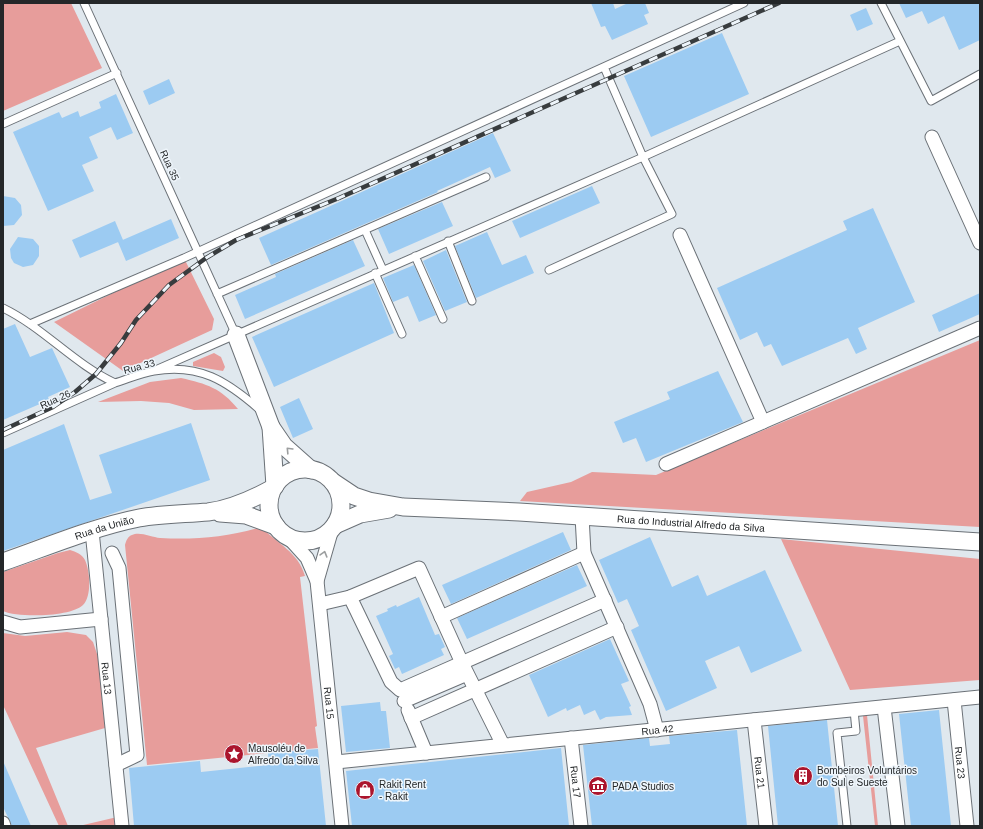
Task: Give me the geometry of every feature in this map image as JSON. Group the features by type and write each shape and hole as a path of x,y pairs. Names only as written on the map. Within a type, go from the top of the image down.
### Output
{"street":[{"path":"932,137 980,243"},
{"path":"680,235 763,422"},
{"path":"666,464 980,328"},
{"path":"236,335 268,421 284,446 311,470"},
{"path":"268,421 274,487"},
{"path":"301,469 311,470 323,474 333,482 339,493 341,505 339,516 333,527 318,539 308,541 296,540 288,537 276,526 271,518 269,499 274,487 282,478 290,472 301,469"},
{"name":"Rua do Industrial Alfredo da Silva","path":"333,482 342,490 362,498 403,507 582,516 980,542"},
{"name":"Rua da União","path":"3,562 92,531 139,518 210,511 254,498 274,487"},
{"name":"Rua do Industrial Alfredo da Silva","path":"333,527 360,514 403,507"},
{"name":"Rua da União","path":"210,511 246,515 276,526"},
{"path":"582,516 584,553 650,704 657,730"},
{"name":"Rua 15","path":"317,580 333,527"},
{"name":"Rua 13","path":"92,531 122,826"},
{"name":"Rua 15","path":"288,537 307,558 317,580 342,826"},
{"path":"112,553 119,568 137,755 116,765"},
{"path":"441,617 584,553"},
{"path":"320,604 350,598 419,568 464,668 503,745"},
{"path":"350,598 391,682 402,696 426,753"},
{"path":"402,696 605,600"},
{"path":"3,622 20,627 101,619"},
{"path":"411,718 616,627"},
{"name":"Rua 42","path":"336,762 980,697"},
{"name":"Rua 23","path":"954,700 966,826"},
{"path":"884,707 898,826"},
{"name":"Rua 21","path":"754,720 766,826"},
{"name":"Rua 17","path":"571,738 580,826"}],"lane":[{"name":"Rua 35","path":"84,3 236,335"},
{"path":"30,324 184,258 744,3"},
{"path":"881,3 931,101 980,74"},
{"path":"153,371 643,157 900,41"},
{"path":"549,270 672,214 643,157 604,67"},
{"path":"3,124 117,73"},
{"path":"217,294 486,177"},
{"path":"365,230 383,270"},
{"path":"448,241 472,301"},
{"path":"415,256 443,319"},
{"path":"375,273 402,334"},
{"name":"Rua 33","path":"3,308 30,324 96,374 115,383 153,371 188,370 219,379 242,395 268,421"},
{"name":"Rua 26","path":"3,433 115,383"},
{"path":"847,826 837,733 856,731 854,710"}],"shaded area":[{"path":"3,3 71,3 102,68 3,111"},
{"path":"184,258 214,319 212,330 123,371 54,322"},
{"path":"980,340 980,527 520,501 527,492 571,482 592,472 656,475"},
{"path":"214,353 221,357 225,367 223,371 193,366 193,362"},
{"path":"181,378 198,382 213,388 226,396 238,409 194,410 169,403 141,401 98,402 150,382"},
{"path":"261,527 292,554 298,561 305,576 300,577 317,726 315,727 318,748 147,765 125,545 127,540 129,536 135,534 160,538 186,539 224,535"},
{"path":"781,539 980,559 980,680 850,690"},
{"path":"70,550 77,552 82,556 87,565 89,590 86,601 83,605 68,612 44,615 20,615 3,611 3,572"},
{"path":"67,632 86,635 93,642 98,657 105,728 36,748 68,826 59,826 3,705 3,633 25,636"},
{"path":"867,715 878,826 875,826 863,716"},
{"path":"114,818 115,826 79,826"}],"building":[{"path":"591,3 613,3 615,9 628,3 645,3 649,13 644,15 648,24 612,40 605,26 601,27"},
{"path":"899,3 980,3 980,40 959,50 944,16 928,24 922,11 906,18"},
{"path":"866,8 873,24 857,31 850,15"},
{"path":"722,33 749,94 651,137 624,76"},
{"path":"169,79 175,93 149,105 143,91"},
{"path":"116,94 133,133 117,140 111,127 89,137 98,158 82,165 94,191 48,211 13,132 59,112 62,118 78,111 80,117 101,108 99,102"},
{"path":"493,133 511,171 495,178 490,167 437,191 438,192 271,265 259,238"},
{"path":"592,186 600,203 520,238 512,221"},
{"path":"3,196 15,198 21,205 22,215 14,225 3,226"},
{"path":"442,202 453,226 389,254 378,229"},
{"path":"873,208 915,302 858,328 867,349 856,354 848,338 782,366 771,344 764,347 757,332 740,340 717,288 847,230 843,221"},
{"path":"171,219 179,238 126,261 118,242"},
{"path":"115,221 123,240 80,258 72,240"},
{"path":"487,232 502,265 526,255 534,273 476,298 455,246"},
{"path":"18,237 33,239 39,246 39,256 33,265 23,267 14,263 11,258 10,249"},
{"path":"353,240 365,266 245,319 235,295 276,277 275,274"},
{"path":"446,250 467,302 445,311 423,261"},
{"path":"414,265 436,315 419,322 408,296 393,302 383,278"},
{"path":"374,283 394,333 274,387 252,337"},
{"path":"980,293 980,314 939,332 932,315"},
{"path":"15,324 30,357 52,348 70,387 48,397 49,400 3,420 3,329"},
{"path":"718,371 743,422 646,462 636,438 623,443 614,422 670,399 667,392"},
{"path":"299,398 313,429 293,438 280,407"},
{"path":"191,423 210,480 3,551 3,450 64,424 90,500 112,493 99,455"},
{"path":"563,532 571,550 451,604 442,585"},
{"path":"650,537 672,587 698,575 707,596 765,570 802,651 751,673 739,646 705,661 717,688 666,711 631,630 639,626 627,599 618,603 599,560"},
{"path":"577,565 587,586 467,639 457,618"},
{"path":"419,597 435,635 439,634 445,647 441,649 444,655 402,674 399,667 395,669 389,656 393,654 376,616 388,611 387,609 396,605 397,607"},
{"path":"610,639 629,681 621,684 631,706 629,707 632,715 606,717 600,720 595,710 584,715 580,705 567,711 566,708 548,717 529,675"},
{"path":"380,702 381,711 386,711 390,748 346,752 341,706"},
{"path":"939,710 951,826 911,826 899,714"},
{"name":"Bombeiros Voluntários do Sul e Sueste","path":"827,720 838,826 778,826 768,726"},
{"path":"737,730 747,826 592,826 583,745 649,738 650,746 670,744 669,736"},
{"path":"561,748 569,826 352,826 346,771"},
{"path":"318,749 326,826 134,826 129,768 200,761 201,772 269,765 268,753"},
{"path":"3,761 31,826 12,826 4,809"}],"railway":[{"path":"3,430 53,407 75,392 96,374 121,343 136,320 169,285 206,258 236,240 339,198 779,3"}],"place":[{"name":"Mausoléu de Alfredo da Silva","path":"234,754"},
{"name":"Bombeiros Voluntários do Sul e Sueste","path":"803,776"},
{"name":"PADA Studios","path":"598,786"},
{"name":"Rakit Rent - Rakit","path":"365,790"}]}
